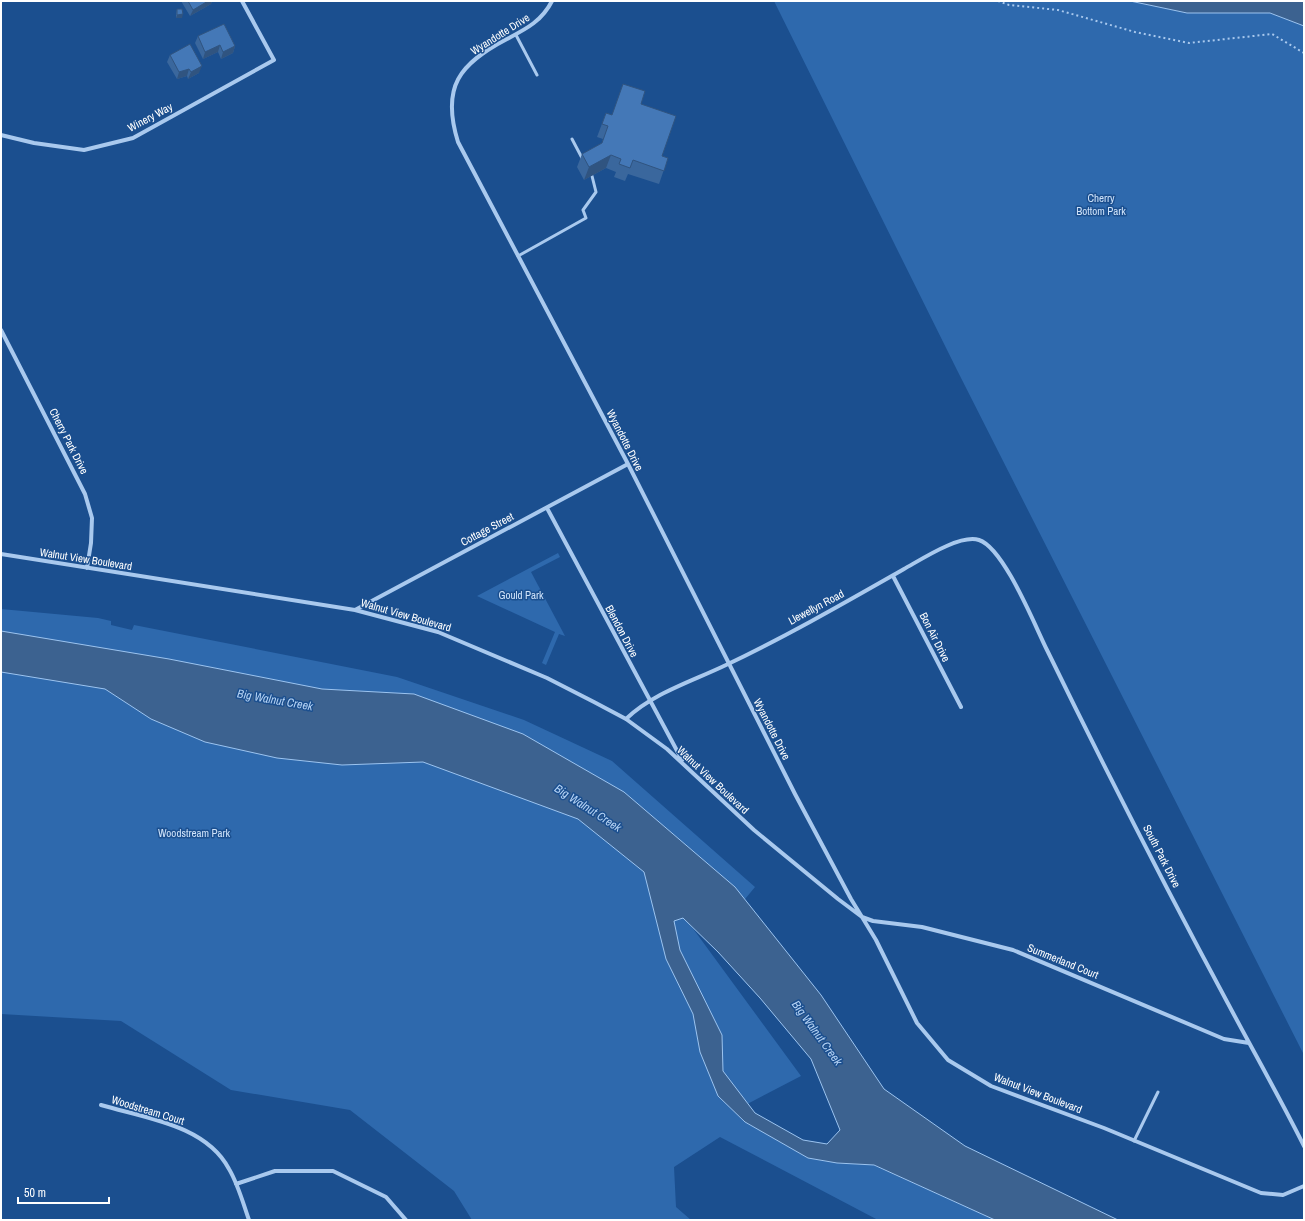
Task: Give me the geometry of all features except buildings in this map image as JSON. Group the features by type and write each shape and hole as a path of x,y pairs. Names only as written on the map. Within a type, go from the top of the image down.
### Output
{"street":[{"name":"Winery Way","path":"1,135 34,143 84,150 133,138 274,60 242,1"},
{"name":"Wyandotte Drive","path":"552,1 540,20 516,35 488,49 460,74 452,98 451,111 458,142 628,464 728,664 799,801 862,917"},
{"name":"Cherry Park Drive","path":"1,330 85,494 92,518 91,543 87,568"},
{"name":"Cottage Street","path":"355,610 628,464"},
{"name":"Blendon Drive","path":"547,508 683,762"},
{"name":"Llewellyn Road","path":"626,719 637,708 728,664 893,576 932,553 969,539 980,541 990,546 1009,572"},
{"name":"Walnut View Boulevard","path":"1,554 355,610 438,632 547,678 626,719 683,762 754,830 862,917 876,940 917,1023 948,1060 991,1086 1134,1141 1260,1193 1283,1195 1304,1186"},
{"name":"South Park Drive","path":"1009,572 1073,703 1249,1043 1280,1097 1304,1146"},
{"name":"Bon Air Drive","path":"893,576 961,707"},
{"name":"Summerland Court","path":"862,917 873,921 922,928 1013,950 1224,1039 1249,1043"},
{"name":"Woodstream Court","path":"101,1105 178,1127 208,1142 229,1168 249,1220"},
{"path":"236,1184 275,1171 333,1171 386,1197 406,1220"}],"lane":[{"path":"516,35 537,75"},
{"path":"572,139 584,163"},
{"path":"518,256 586,218 583,210 596,192 592,176"},
{"path":"1134,1141 1158,1092"}],"path":[{"path":"998,1 1009,5 1058,10 1135,32 1190,42 1272,34 1304,53"}],"green space":[{"name":"Cherry Bottom Park","path":"774,1 1130,1 1187,13 1270,13 1304,26 1304,1055 957,370"},
{"name":"Gould Park","path":"558,553 560,557 531,572 565,636 559,634 546,665 542,663 555,632 477,596"},
{"name":"Woodstream Park","path":"1,609 98,618 111,621 111,625 132,630 134,625 397,677 524,720 612,761 755,887 717,933 686,919 801,1076 734,1111 745,1122 808,1158 837,1163 873,1165 995,1220 878,1220 720,1137 674,1167 676,1207 691,1220 472,1220 454,1191 350,1110 231,1090 121,1021 1,1014"}],"water":[{"path":"1130,1 1304,1 1304,26 1270,13 1187,13"},
{"name":"Big Walnut Creek","path":"1,631 169,659 322,689 414,694 523,734 624,792 735,887 821,995 884,1089 965,1146 1118,1220 995,1220 874,1165 837,1163 808,1158 745,1122 718,1096 700,1052 693,1014 666,959 644,872 578,819 423,762 342,765 277,758 205,742 151,719 105,689 1,672","holes":["683,918 718,952 760,998 811,1059 840,1130 827,1144 803,1140 755,1113 723,1071 722,1035 680,950 674,921"]}]}
